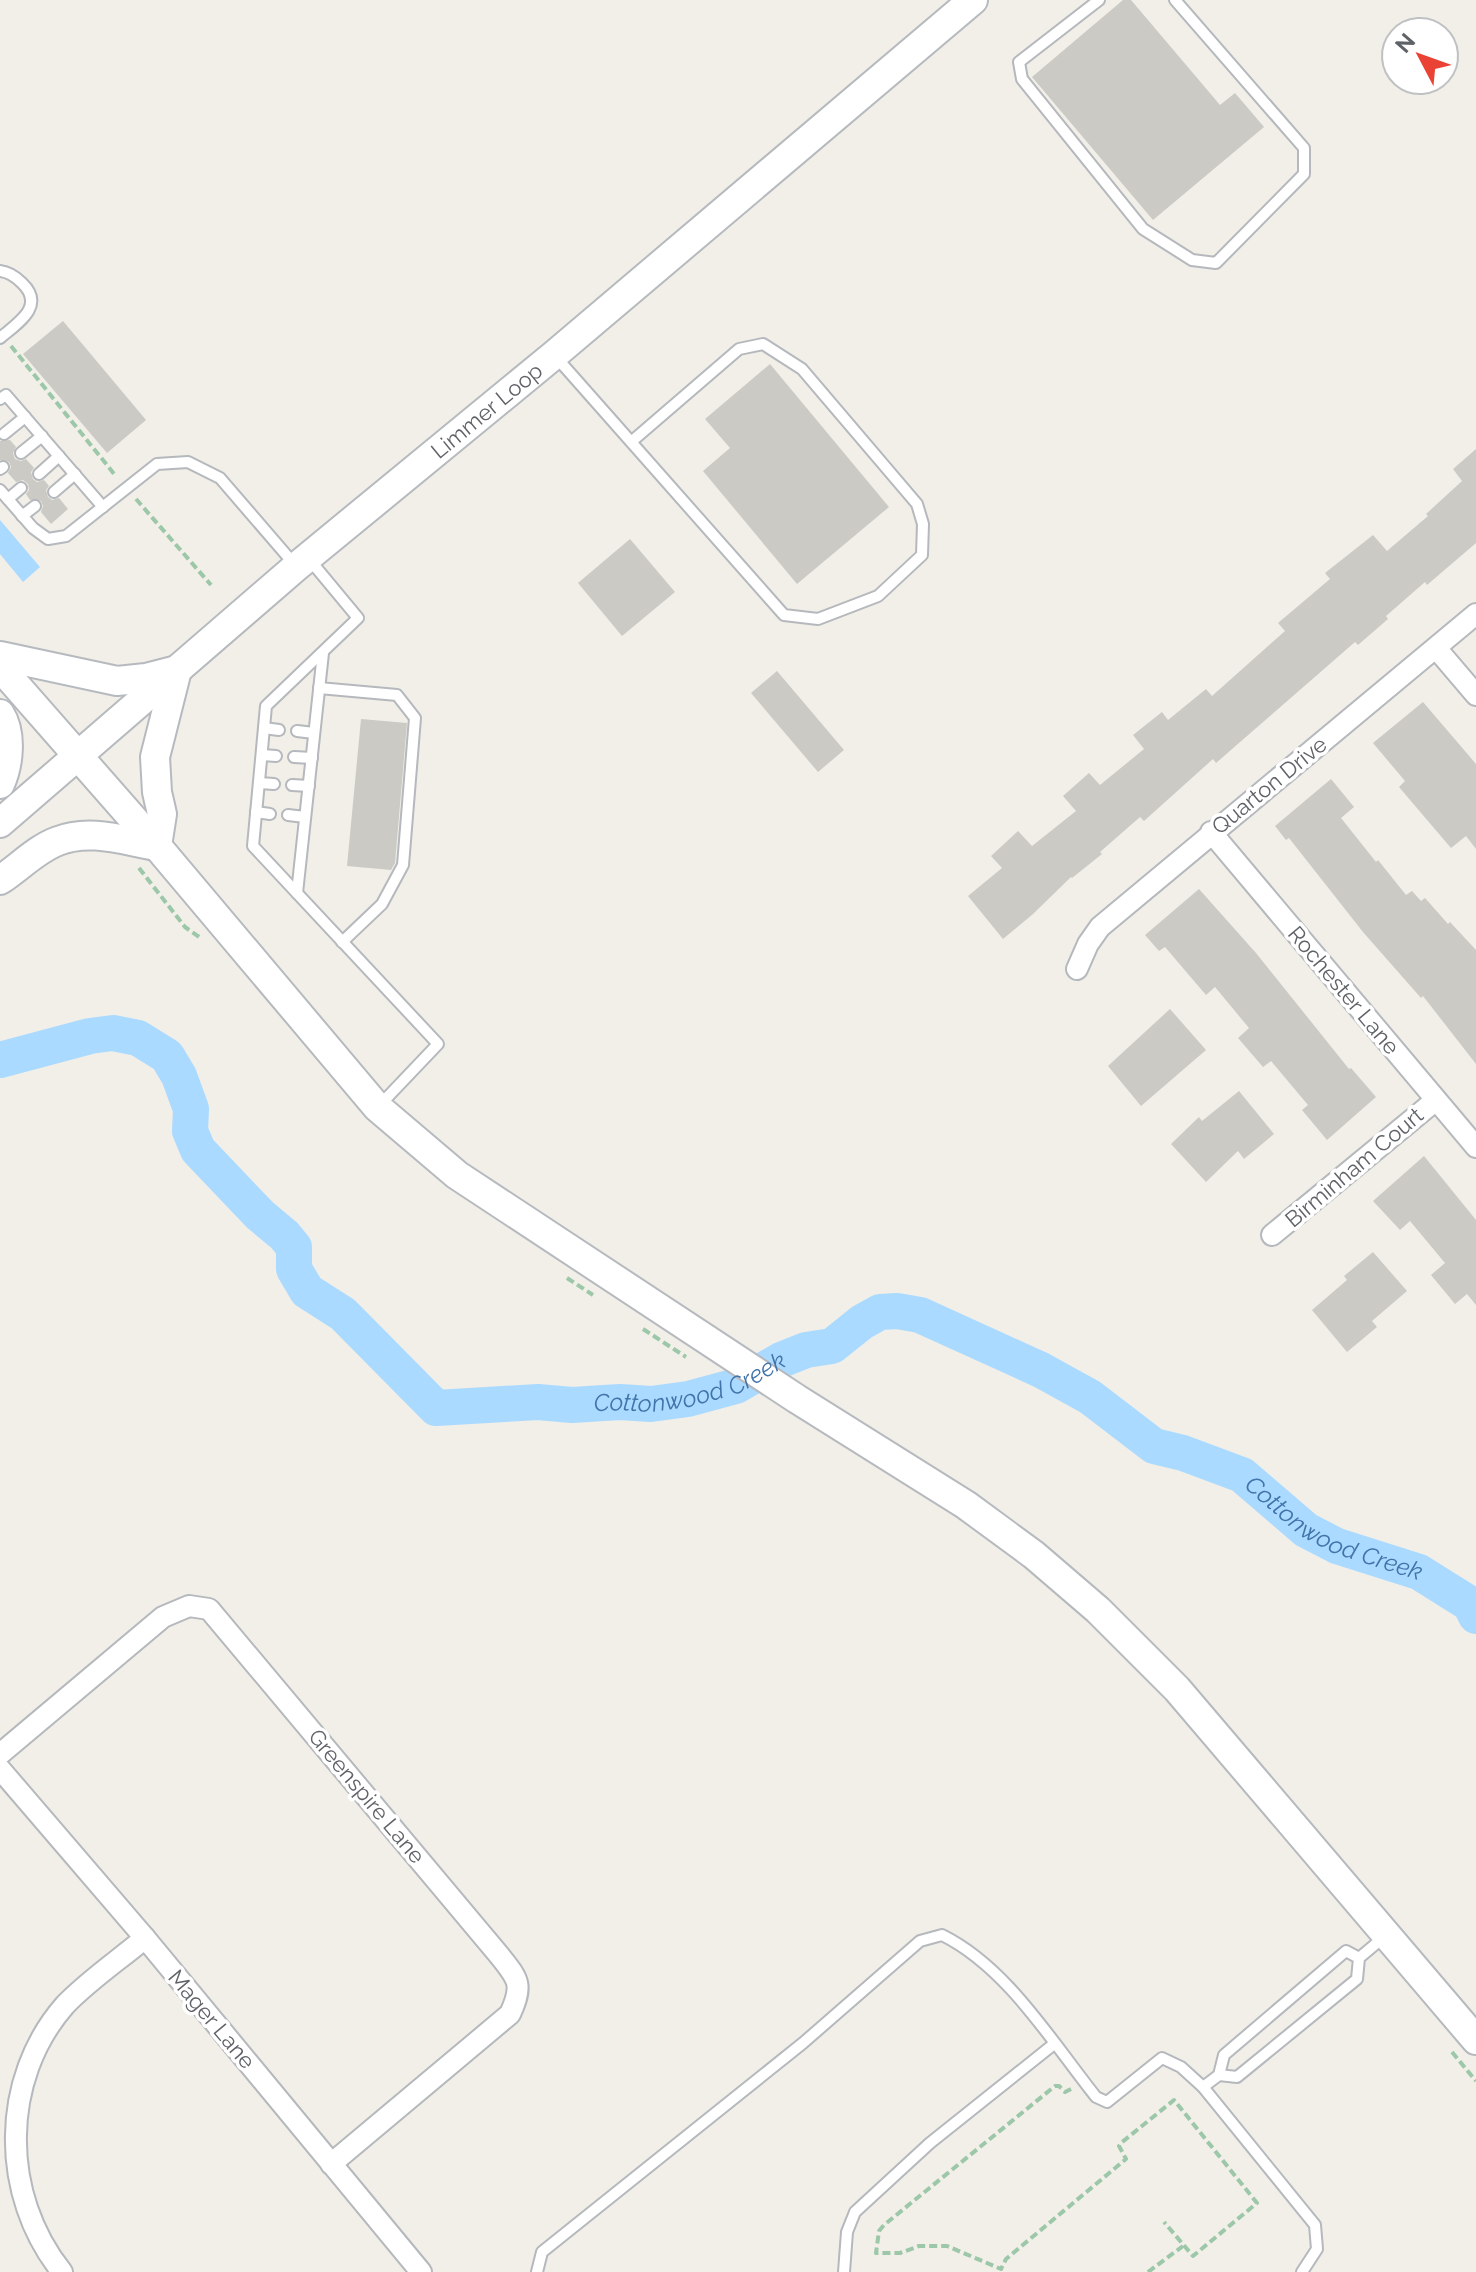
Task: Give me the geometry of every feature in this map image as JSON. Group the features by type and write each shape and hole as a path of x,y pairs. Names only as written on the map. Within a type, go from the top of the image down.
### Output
{"main road":[{"name":"Limmer Loop","path":"0,823 302,562 554,355 973,0"},
{"path":"0,656 117,681 177,670 155,757 162,814 157,846"},
{"path":"0,667 157,846 377,1107 457,1175 673,1319 966,1505 1034,1555 1098,1610 1177,1689 1476,2040"},
{"path":"0,714 7,736 7,759 0,784"},
{"path":"0,880 57,841 74,836 93,834 157,846"}],"street":[{"name":"Quarton Drive","path":"1077,969 1100,927 1476,614"},
{"path":"1436,648 1476,695"},
{"name":"Rochester Lane","path":"1211,832 1476,1147"},
{"name":"Birminham Court","path":"1272,1235 1436,1100"},
{"name":"Greenspire Lane","path":"0,1754 163,1617 189,1606 209,1609 518,1978 519,1995 510,2014 331,2164"},
{"name":"Mager Lane","path":"0,1769 145,1938 421,2272"},
{"path":"62,2272 45,2251 27,2217 17,2187 10,2142 8,2094 43,2033 64,2006 145,1938"}],"lane":[{"path":"1099,0 1019,62 1022,79 1143,229 1192,260 1216,263 1304,174 1304,148 1175,0"},
{"path":"0,271 15,276 33,298 31,309 4,341"},
{"path":"554,355 784,615 818,619 878,596 922,555 923,524 917,504 802,369 763,344 739,349 631,442"},
{"path":"0,399 6,395 103,507"},
{"path":"4,434 25,417"},
{"path":"21,453 42,436"},
{"path":"39,474 59,456"},
{"path":"0,490 22,516 48,539 66,536 157,464 188,462 220,478 358,618 266,706 253,846 438,1044 377,1107"},
{"path":"54,492 75,474"},
{"path":"8,499 21,488"},
{"path":"22,516 35,506"},
{"path":"297,893 323,653"},
{"path":"319,688 397,695 415,718 403,865 382,904 342,942"},
{"path":"264,728 279,730"},
{"path":"297,731 314,733"},
{"path":"262,755 276,756"},
{"path":"294,757 312,758"},
{"path":"259,783 274,784"},
{"path":"292,785 309,786"},
{"path":"256,812 270,814"},
{"path":"288,815 305,817"},
{"path":"537,2272 542,2252 560,2236 803,2043 920,1941 942,1935 960,1944 1004,1981 1096,2097 1107,2102 1162,2058 1181,2067 1203,2087 1315,2225 1317,2249 1302,2272"},
{"path":"1219,2075 1237,2077 1357,1979 1359,1958 1386,1935"},
{"path":"1203,2087 1219,2075 1224,2055 1346,1951 1359,1958"},
{"path":"844,2272 847,2232 855,2212 930,2143 1054,2044"}],"path":[{"path":"4,341 115,475"},
{"path":"136,499 211,585"},
{"path":"1446,2045 1476,2081"},
{"path":"1082,2080 1068,2092 1055,2086 879,2231 876,2253 900,2253 919,2246 947,2246 1001,2270 1006,2259 1126,2159 1119,2146 1121,2143 1174,2100 1257,2200 1254,2207 1195,2256 1164,2222"},
{"path":"1148,2272 1183,2246"}],"water":[{"path":"0,520 40,567 23,582 0,554"}],"building":[{"path":"1123,0 1131,0 1220,105 1235,93 1264,127 1153,220 1032,77"},
{"path":"63,321 146,420 107,453 23,354"},
{"path":"770,364 889,507 797,584 703,471 730,448 705,419"},
{"path":"10,440 16,447 13,453 15,459 26,459 34,468 31,472 33,479 37,482 44,480 49,486 46,490 48,497 52,500 59,498 68,509 51,524 41,512 41,501 30,500 26,494 28,484 23,480 16,482 8,473 11,467 9,462 0,460 0,441"},
{"path":"1476,449 1476,543 1427,585 1425,582 1358,645 1355,642 1216,763 1213,759 1144,821 1140,817 1003,939 968,896 1002,868 991,856 1018,831 1032,846 1076,811 1063,796 1089,773 1100,785 1144,749 1133,735 1162,712 1168,720 1206,689 1212,696 1285,631 1278,623 1330,579 1325,573 1373,535 1387,551 1462,481 1453,469"},
{"path":"630,539 675,592 622,636 578,583"},
{"path":"777,671 844,750 818,772 751,693"},
{"path":"1423,702 1476,764 1476,849 1466,836 1451,848 1399,787 1405,781 1373,743"},
{"path":"361,719 407,723 395,863 391,870 347,866"},
{"path":"1331,779 1354,807 1341,818 1376,862 1378,860 1406,895 1412,891 1421,901 1425,898 1476,950 1476,1064 1423,996 1421,998 1363,932 1289,838 1286,840 1275,826"},
{"path":"1199,889 1256,953 1349,1069 1376,1097 1327,1140 1302,1110 1308,1105 1271,1061 1263,1067 1238,1038 1249,1028 1215,987 1206,995 1165,947 1159,951 1145,935"},
{"path":"1170,1009 1206,1050 1141,1106 1108,1066"},
{"path":"1239,1091 1274,1134 1244,1159 1238,1151 1206,1182 1171,1144 1199,1117 1202,1121"},
{"path":"1424,1156 1476,1220 1476,1305 1467,1294 1455,1304 1431,1275 1445,1263 1410,1221 1400,1230 1373,1201"},
{"path":"1373,1252 1407,1291 1372,1321 1377,1327 1347,1352 1312,1310 1347,1280 1344,1276"}],"waterway":[{"name":"Cottonwood Creek","path":"0,1060 90,1036 113,1033 138,1038 167,1056 179,1076 191,1109 190,1131 198,1150 294,1247 294,1269 307,1291 343,1314 436,1408 538,1402 651,1404 688,1399 736,1386 781,1360 806,1350 832,1346 880,1312 920,1315 1041,1370 1090,1397 1154,1446 1183,1453 1242,1475 1306,1530 1337,1546 1419,1572 1470,1604 1476,1616"}]}
